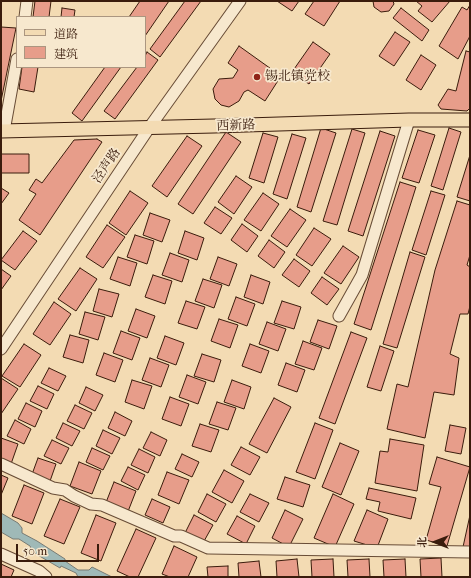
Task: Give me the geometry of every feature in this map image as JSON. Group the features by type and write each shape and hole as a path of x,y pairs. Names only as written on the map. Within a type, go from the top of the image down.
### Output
{"main road":[{"name":"西新路","path":"3,131 409,120 470,120"}],"street":[{"path":"25,16 27,1"},
{"name":"泾声路","path":"1,349 149,128 240,1"},
{"path":"3,131 16,65"},
{"path":"339,316 362,275 409,120"},
{"path":"1,464 53,488 65,490 91,504 102,505 174,536 181,536 208,548 470,552"},
{"path":"1,554 39,571 46,577"}],"water":[{"path":"1,513 18,523 22,528 22,533 65,559 65,561 78,570 89,570 92,567 112,577 78,577 76,573 61,566 60,568 36,554 30,546 19,539 13,539 1,532"}],"building":[{"path":"35,1 51,1 49,16 33,16"},
{"path":"140,1 169,1 146,35 146,16 130,16"},
{"path":"185,1 201,1 160,57 150,49"},
{"path":"277,1 299,1 292,11"},
{"path":"314,1 340,1 324,26 305,14"},
{"path":"373,1 393,1 394,4 389,11 381,12 374,7"},
{"path":"416,1 450,1 432,22 418,11 422,6"},
{"path":"470,5 470,36 458,59 439,46 462,7 467,10"},
{"path":"62,8 75,10 74,16 61,16"},
{"path":"401,8 429,30 422,41 393,18"},
{"path":"1,27 16,28 1,101"},
{"path":"395,32 410,42 394,66 379,56"},
{"path":"313,42 330,54 309,84 292,72"},
{"name":"锡北镇党校","path":"239,46 281,76 265,101 248,90 244,92 239,101 229,107 221,105 215,99 213,89 219,79 233,78 238,70 228,63"},
{"path":"466,51 470,52 470,108 467,111 441,109 438,105 448,89 456,91"},
{"path":"147,52 158,60 115,119 104,111 136,68 146,68"},
{"path":"421,55 436,65 421,90 406,80"},
{"path":"22,68 38,68 34,92 19,89"},
{"path":"104,68 120,68 82,121 72,113"},
{"path":"321,128 336,133 311,212 297,207"},
{"path":"449,128 461,132 443,190 431,186"},
{"path":"352,129 365,133 337,225 323,221"},
{"path":"418,130 435,135 419,183 402,178"},
{"path":"380,131 395,136 363,236 348,231"},
{"path":"226,132 241,142 193,214 178,204"},
{"path":"263,133 278,137 264,183 249,178"},
{"path":"292,134 306,138 287,199 273,194"},
{"path":"187,136 202,146 167,197 152,186"},
{"path":"97,139 102,142 40,235 19,220 36,194 29,190 36,179 42,183 74,140"},
{"path":"1,154 29,154 29,173 1,173"},
{"path":"470,155 470,201 457,197"},
{"path":"236,176 252,187 234,214 218,202"},
{"path":"400,182 416,187 371,330 354,324"},
{"path":"1,188 9,193 1,204"},
{"path":"130,191 148,203 126,235 109,223"},
{"path":"431,191 445,195 426,255 412,250"},
{"path":"263,193 279,204 261,231 244,220"},
{"path":"457,201 470,205 470,255 467,265 470,267 470,306 468,314 460,314 450,354 459,358 454,395 434,392 425,438 387,429 397,384 408,387 435,270"},
{"path":"215,207 232,218 221,234 204,223"},
{"path":"290,209 306,220 287,247 271,236"},
{"path":"150,213 170,220 162,242 143,235"},
{"path":"242,224 258,236 247,252 231,240"},
{"path":"107,225 125,237 103,268 86,257"},
{"path":"314,228 331,239 312,266 296,255"},
{"path":"23,231 37,241 15,270 1,260"},
{"path":"185,231 204,238 197,260 178,253"},
{"path":"135,235 154,241 147,264 127,257"},
{"path":"269,240 285,252 274,268 258,256"},
{"path":"343,246 359,257 341,284 324,273"},
{"path":"410,252 425,257 397,348 383,344"},
{"path":"170,253 189,260 182,282 162,275"},
{"path":"118,257 137,263 130,286 110,279"},
{"path":"218,257 237,264 229,286 210,279"},
{"path":"294,259 310,271 299,287 282,275"},
{"path":"80,268 97,279 76,311 58,299"},
{"path":"1,269 11,276 1,290"},
{"path":"153,275 172,281 165,304 145,297"},
{"path":"251,275 270,282 263,304 244,297"},
{"path":"322,277 339,289 327,305 311,293"},
{"path":"203,279 222,285 214,308 195,301"},
{"path":"99,289 119,294 112,317 93,311"},
{"path":"236,297 255,304 247,326 228,319"},
{"path":"186,301 205,307 197,329 178,323"},
{"path":"282,301 301,307 294,329 274,323"},
{"path":"54,302 71,314 50,345 33,334"},
{"path":"136,309 155,316 147,338 128,331"},
{"path":"85,312 105,317 98,340 79,334"},
{"path":"219,319 238,325 230,348 211,341"},
{"path":"318,320 337,326 329,349 310,342"},
{"path":"267,322 286,329 278,351 259,344"},
{"path":"121,331 140,338 132,360 113,353"},
{"path":"351,332 367,338 335,424 319,418"},
{"path":"70,335 89,340 83,363 63,357"},
{"path":"165,336 184,343 176,365 157,358"},
{"path":"303,341 322,348 314,370 295,364"},
{"path":"24,344 41,355 20,387 2,376"},
{"path":"250,344 269,351 261,373 242,366"},
{"path":"380,346 394,351 381,391 367,387"},
{"path":"104,353 123,360 115,382 96,375"},
{"path":"202,354 221,360 214,382 194,376"},
{"path":"150,358 169,365 161,387 142,380"},
{"path":"286,363 305,370 297,392 278,385"},
{"path":"49,368 66,376 58,391 41,383"},
{"path":"187,375 206,382 198,404 179,397"},
{"path":"1,378 18,389 1,414"},
{"path":"132,380 152,386 144,409 125,402"},
{"path":"232,380 251,387 244,409 224,402"},
{"path":"38,386 54,394 47,409 30,401"},
{"path":"86,387 103,395 95,411 79,403"},
{"path":"170,397 189,404 181,426 162,419"},
{"path":"274,398 291,407 267,453 249,444"},
{"path":"217,402 236,408 228,430 209,424"},
{"path":"26,403 42,411 35,427 18,419"},
{"path":"75,405 92,413 84,429 67,421"},
{"path":"115,412 132,421 125,436 108,428"},
{"path":"15,420 31,429 24,444 7,436"},
{"path":"63,423 80,431 72,446 56,438"},
{"path":"315,423 333,430 315,479 296,472"},
{"path":"200,424 219,430 211,452 192,446"},
{"path":"450,425 466,428 461,454 445,451"},
{"path":"103,430 120,438 112,454 96,446"},
{"path":"151,432 167,440 160,456 143,448"},
{"path":"1,438 18,444 11,464 1,460"},
{"path":"390,439 424,445 417,491 375,483 380,451 388,452"},
{"path":"52,440 69,448 61,464 44,456"},
{"path":"340,443 359,451 341,495 322,487"},
{"path":"241,447 260,457 250,475 231,465"},
{"path":"92,448 110,456 103,470 86,462"},
{"path":"139,449 155,457 148,473 131,465"},
{"path":"182,454 199,462 192,477 175,469"},
{"path":"437,457 470,467 447,546 426,540 441,487 429,484"},
{"path":"38,458 56,464 49,484 31,477"},
{"path":"79,462 101,471 92,494 70,486"},
{"path":"128,467 145,475 138,490 121,481"},
{"path":"224,470 244,481 232,503 212,492"},
{"path":"167,472 189,480 179,504 158,495"},
{"path":"1,475 8,478 1,495"},
{"path":"285,477 310,485 303,507 277,499"},
{"path":"114,482 136,491 127,514 105,505"},
{"path":"24,485 44,493 32,524 12,516"},
{"path":"369,488 416,498 411,519 378,511 380,502 366,499"},
{"path":"207,494 226,504 216,522 198,512"},
{"path":"250,494 269,503 259,522 240,512"},
{"path":"333,494 354,504 335,547 314,538"},
{"path":"60,499 80,507 64,544 44,536"},
{"path":"152,499 170,507 163,523 145,515"},
{"path":"285,510 303,519 289,547 272,538"},
{"path":"367,510 388,519 377,548 354,541"},
{"path":"96,515 116,523 101,561 81,553"},
{"path":"194,515 213,525 203,543 185,533"},
{"path":"470,515 470,548 463,547"},
{"path":"237,516 255,526 246,544 227,534"},
{"path":"136,529 156,538 138,577 130,577 117,571"},
{"path":"174,546 197,557 188,577 170,577 162,574"},
{"path":"441,558 442,577 421,577 420,559"},
{"path":"297,559 299,577 277,577 276,561"},
{"path":"333,559 334,577 312,577 311,560"},
{"path":"369,559 370,577 348,577 347,560"},
{"path":"405,559 406,577 384,577 383,560"},
{"path":"259,561 261,577 239,577 238,563"},
{"path":"1,564 14,570 11,577 1,577"},
{"path":"228,566 228,577 208,577 207,567"}],"place":[{"name":"锡北镇党校","path":"257,77"}]}
